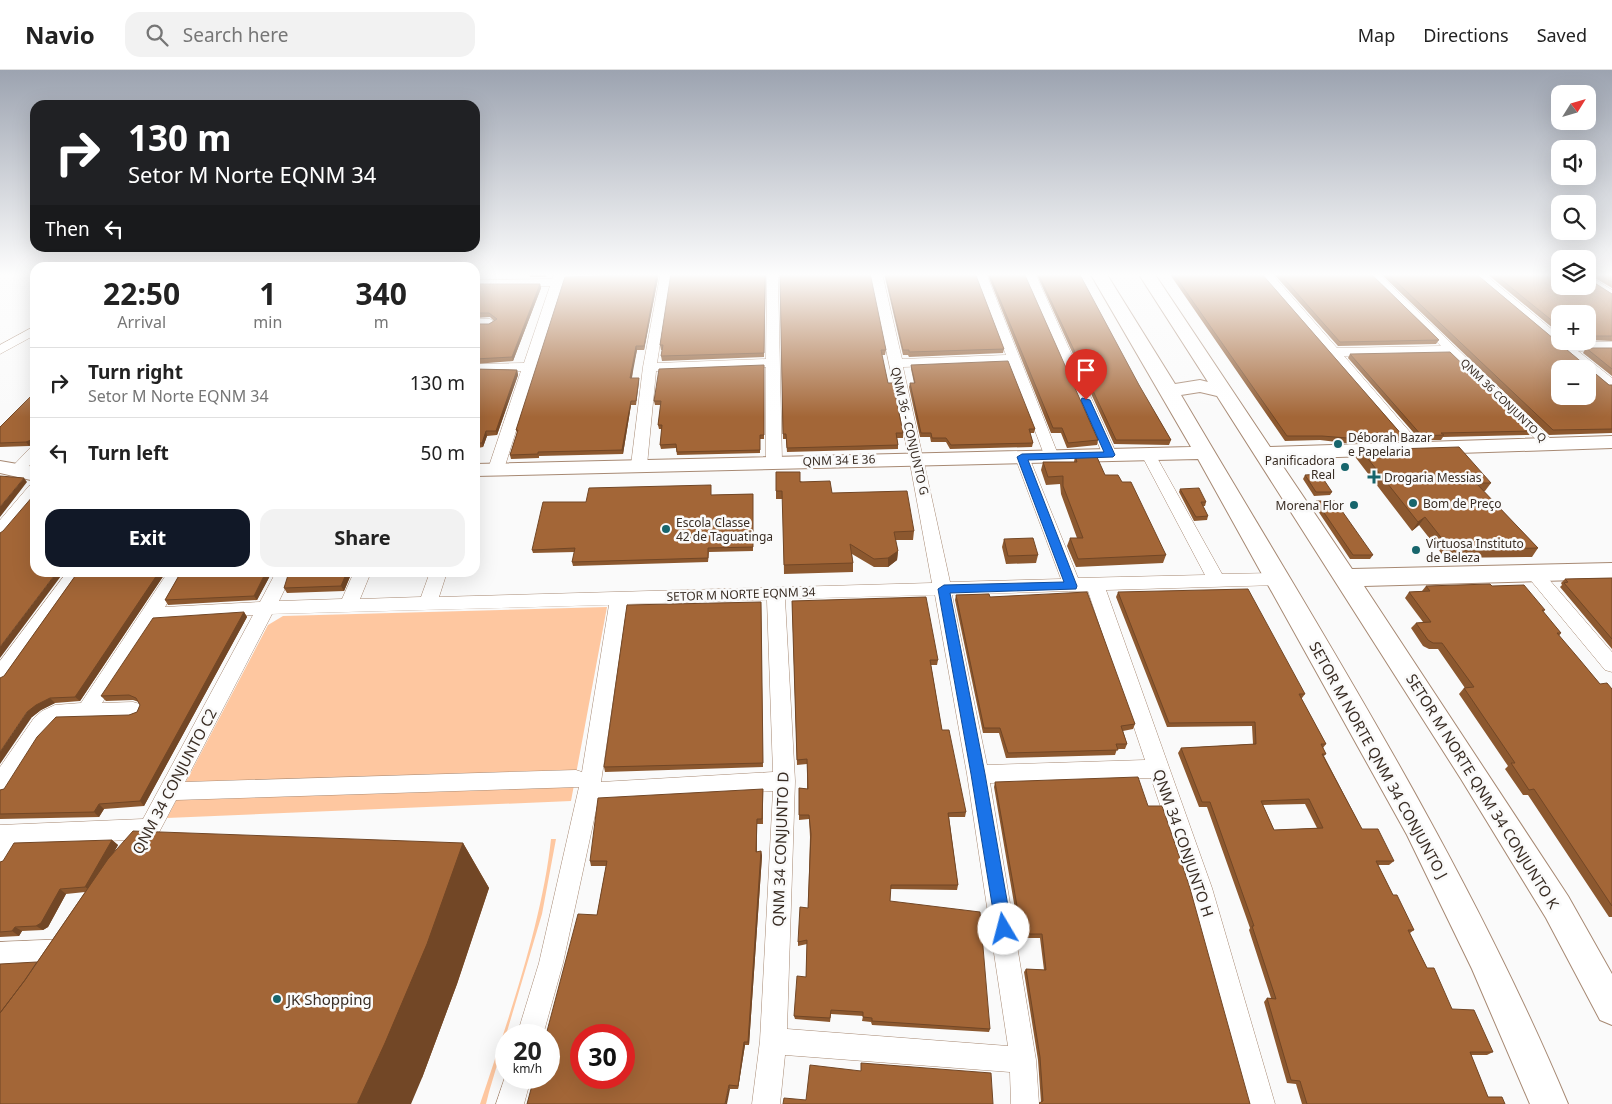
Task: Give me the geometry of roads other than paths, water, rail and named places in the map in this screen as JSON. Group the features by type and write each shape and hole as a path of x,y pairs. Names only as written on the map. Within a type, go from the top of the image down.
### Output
{"main road":[{"name":"SETOR M NORTE QNM 34 CONJUNTO J","path":"1128,321 1158,370 1168,391 1418,825 1484,957 1549,1104"},
{"name":"SETOR M NORTE QNM 34 CONJUNTO K","path":"1178,321 1471,770 1557,906 1612,1008"},
{"path":"1158,370 1188,376 1209,368"},
{"path":"1168,391 1200,386 1223,392"},
{"path":"1265,453 1612,442"},
{"name":"QNM 34 E 36","path":"481,471 639,465 1148,454"},
{"path":"1346,578 1612,571"}],"street":[{"path":"481,471 529,366 544,321"},
{"path":"639,465 650,367 658,321"},
{"path":"772,321 774,462"},
{"name":"QNM 36 - CONJUNTO G","path":"886,321 944,589 999,892 1023,1060 1025,1104"},
{"path":"1001,321 1052,457"},
{"path":"1050,321 1110,455"},
{"path":"1307,321 1416,447"},
{"name":"QNM 36 CONJUNTO Q","path":"1422,321 1549,444"},
{"path":"1534,321 1551,335"},
{"path":"480,323 490,322"},
{"path":"0,350 30,333"},
{"path":"1596,346 1612,346"},
{"path":"1334,352 1452,350"},
{"path":"1569,350 1612,385"},
{"path":"895,362 1016,359"},
{"path":"650,367 772,363"},
{"path":"480,368 529,366"},
{"name":"QNM 34 E 36","path":"1148,454 1204,453"},
{"path":"1148,454 1217,581"},
{"path":"17,471 30,457"},
{"path":"1022,457 1072,586"},
{"path":"0,531 30,496"},
{"path":"1534,573 1612,665"},
{"path":"0,675 73,577"},
{"path":"86,710 152,615 174,577"},
{"name":"QNM 34 CONJUNTO C2","path":"126,870 150,829 281,577"},
{"path":"348,606 361,577"},
{"path":"427,604 437,577"},
{"name":"SETOR M NORTE EQNM 34","path":"152,615 265,608 1277,579"},
{"name":"QNM 34 CONJUNTO H","path":"1095,585 1200,888 1261,1104"},
{"name":"QNM 34 CONJUNTO D","path":"766,1104 773,1041 784,782 776,593"},
{"path":"533,1024 551,963 582,786 619,598"},
{"path":"0,785 41,725 50,716 66,711 133,710"},
{"path":"978,774 1159,769"},
{"path":"180,792 784,782"},
{"path":"0,858 8,835 150,829"},
{"path":"0,954 81,947 62,974"},
{"path":"773,1041 1023,1060"},
{"path":"510,1104 515,1089"}],"place":[{"name":"Déborah Bazar e Papelaria","path":"1338,444"},
{"name":"Panificadora Real","path":"1345,467"},
{"name":"Drogaria Messias","path":"1374,477"},
{"name":"Bom de Preço","path":"1413,503"},
{"name":"Morena Flor","path":"1354,505"},
{"name":"Escola Classe 42 de Taguatinga","path":"666,529"},
{"name":"Virtuosa Instituto de Beleza","path":"1416,550"},
{"name":"JK Shopping","path":"277,999"}]}
